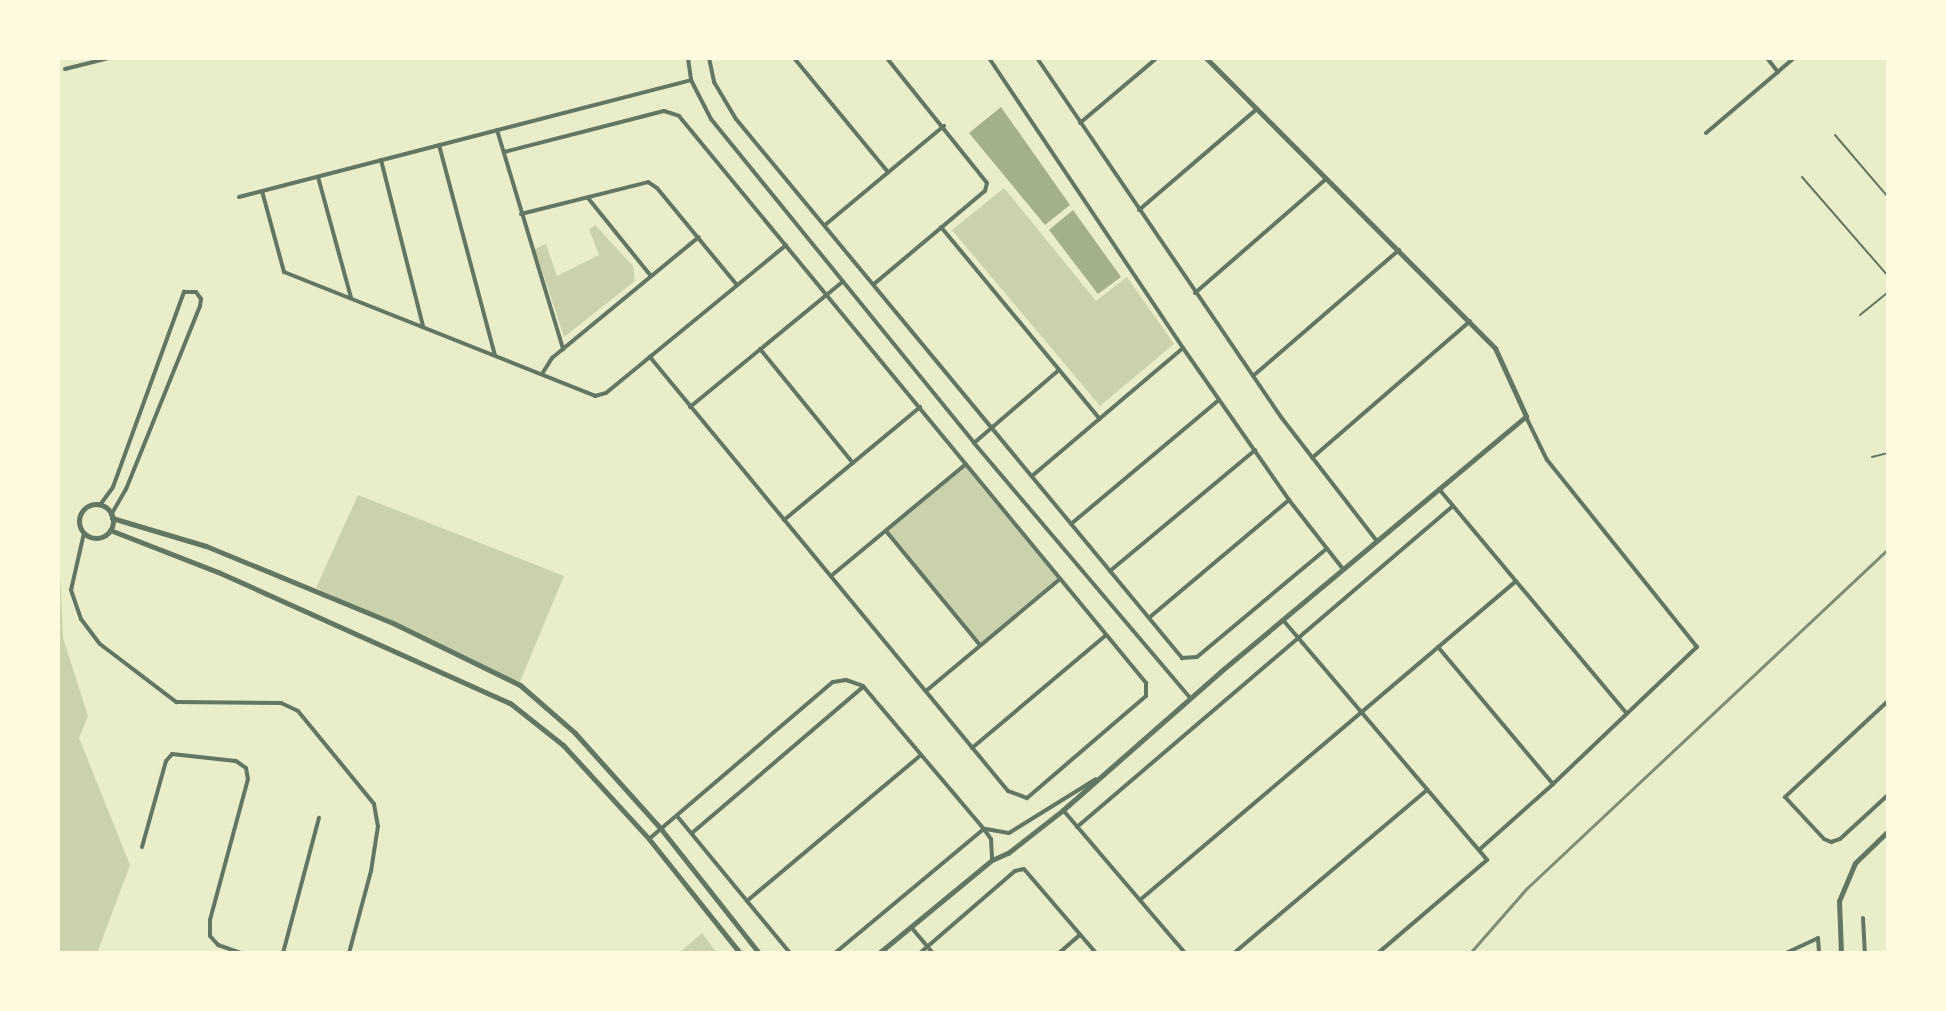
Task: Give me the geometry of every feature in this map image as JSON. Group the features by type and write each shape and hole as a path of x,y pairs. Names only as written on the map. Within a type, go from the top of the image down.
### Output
{"street":[{"path":"65,69 109,58"},
{"path":"688,58 691,80 711,119 974,443 1192,699"},
{"path":"709,58 714,82 736,119 1177,652 1189,659 1208,648 1326,549"},
{"path":"794,58 888,172"},
{"path":"874,284 985,191 985,176 887,58"},
{"path":"989,58 1219,400 1289,500 1343,569"},
{"path":"1037,58 1253,376 1377,541"},
{"path":"1080,123 1157,58"},
{"path":"1206,58 1470,321 1502,359 1547,460 1697,647 1479,850"},
{"path":"1767,58 1778,72"},
{"path":"1706,133 1794,58"},
{"path":"239,197 691,80"},
{"path":"1139,210 1257,109"},
{"path":"504,152 664,111 679,116 1106,635 1148,690 1146,696 1027,798 1008,791 650,357"},
{"path":"825,225 944,126"},
{"path":"497,130 563,349"},
{"path":"439,145 495,355"},
{"path":"381,160 423,326"},
{"path":"318,177 351,298"},
{"path":"1195,293 1327,179"},
{"path":"521,214 648,182 657,188 737,285"},
{"path":"262,191 283,269 288,274 595,396 606,393 786,245"},
{"path":"588,197 651,276"},
{"path":"941,227 1100,419"},
{"path":"542,374 563,349 699,237"},
{"path":"1253,376 1399,250"},
{"path":"690,407 842,282"},
{"path":"84,533 100,537 110,530 112,517 200,306 201,299 196,292 184,292 113,487 100,505 89,506 81,513 79,524 84,533 71,590 81,619 100,644 176,702 281,703 298,711 374,804 378,826 371,871 349,953"},
{"path":"1312,458 1470,321"},
{"path":"1032,476 1183,348"},
{"path":"760,349 853,463"},
{"path":"974,443 1059,370"},
{"path":"1071,524 1219,400"},
{"path":"784,520 920,407"},
{"path":"879,953 992,860 1008,853 1063,810 1526,416"},
{"path":"1110,571 1255,450"},
{"path":"831,576 966,464"},
{"path":"1439,489 1627,714"},
{"path":"1149,618 1289,500"},
{"path":"100,505 112,517 236,558 395,624 520,685 575,733 661,829 759,953"},
{"path":"1077,827 1297,636 1453,506"},
{"path":"110,530 218,572 510,703 563,745 649,839 740,953"},
{"path":"886,531 980,645"},
{"path":"926,691 1060,579"},
{"path":"1140,900 1516,581"},
{"path":"1283,620 1487,860 1378,953"},
{"path":"972,748 1106,635"},
{"path":"1438,647 1553,784"},
{"path":"649,839 833,682 846,680 863,686 984,829 991,839 992,860"},
{"path":"692,833 863,686"},
{"path":"1888,701 1785,797 1824,839 1831,842 1840,839 1888,795"},
{"path":"142,847 166,761 172,754 236,761 246,768 248,779 210,920 210,936 218,945 241,953"},
{"path":"747,901 921,755"},
{"path":"835,953 984,829 1009,833 1096,779"},
{"path":"1234,953 1427,790"},
{"path":"1063,810 1185,953"},
{"path":"677,816 790,953"},
{"path":"283,953 319,818"},
{"path":"1841,953 1839,901 1855,863 1888,831"},
{"path":"920,953 1015,871 1024,869 1096,953"},
{"path":"1863,918 1865,953"},
{"path":"911,927 933,953"},
{"path":"1059,953 1080,935"},
{"path":"1786,953 1818,938 1819,953"}],"lane":[{"path":"1835,135 1888,197"},
{"path":"1802,177 1888,276"},
{"path":"1860,315 1888,292"},
{"path":"1872,457 1888,453"}],"shaded area":[{"path":"1001,107 1070,205 1045,225 969,133"},
{"path":"1004,188 1096,301 1127,277 1174,344 1100,406 952,230"},
{"path":"1073,210 1121,277 1098,294 1049,230"},
{"path":"595,225 633,266 635,281 564,337 535,249 546,244 557,276 599,255 589,229"},
{"path":"966,464 1060,579 980,645 886,531"},
{"path":"358,495 564,576 519,684 316,588"},
{"path":"58,528 63,638 88,716 79,738 130,865 97,953 58,953"},
{"path":"702,933 717,953 679,953"}],"railway":[{"path":"1470,953 1527,888 1888,549"}]}
